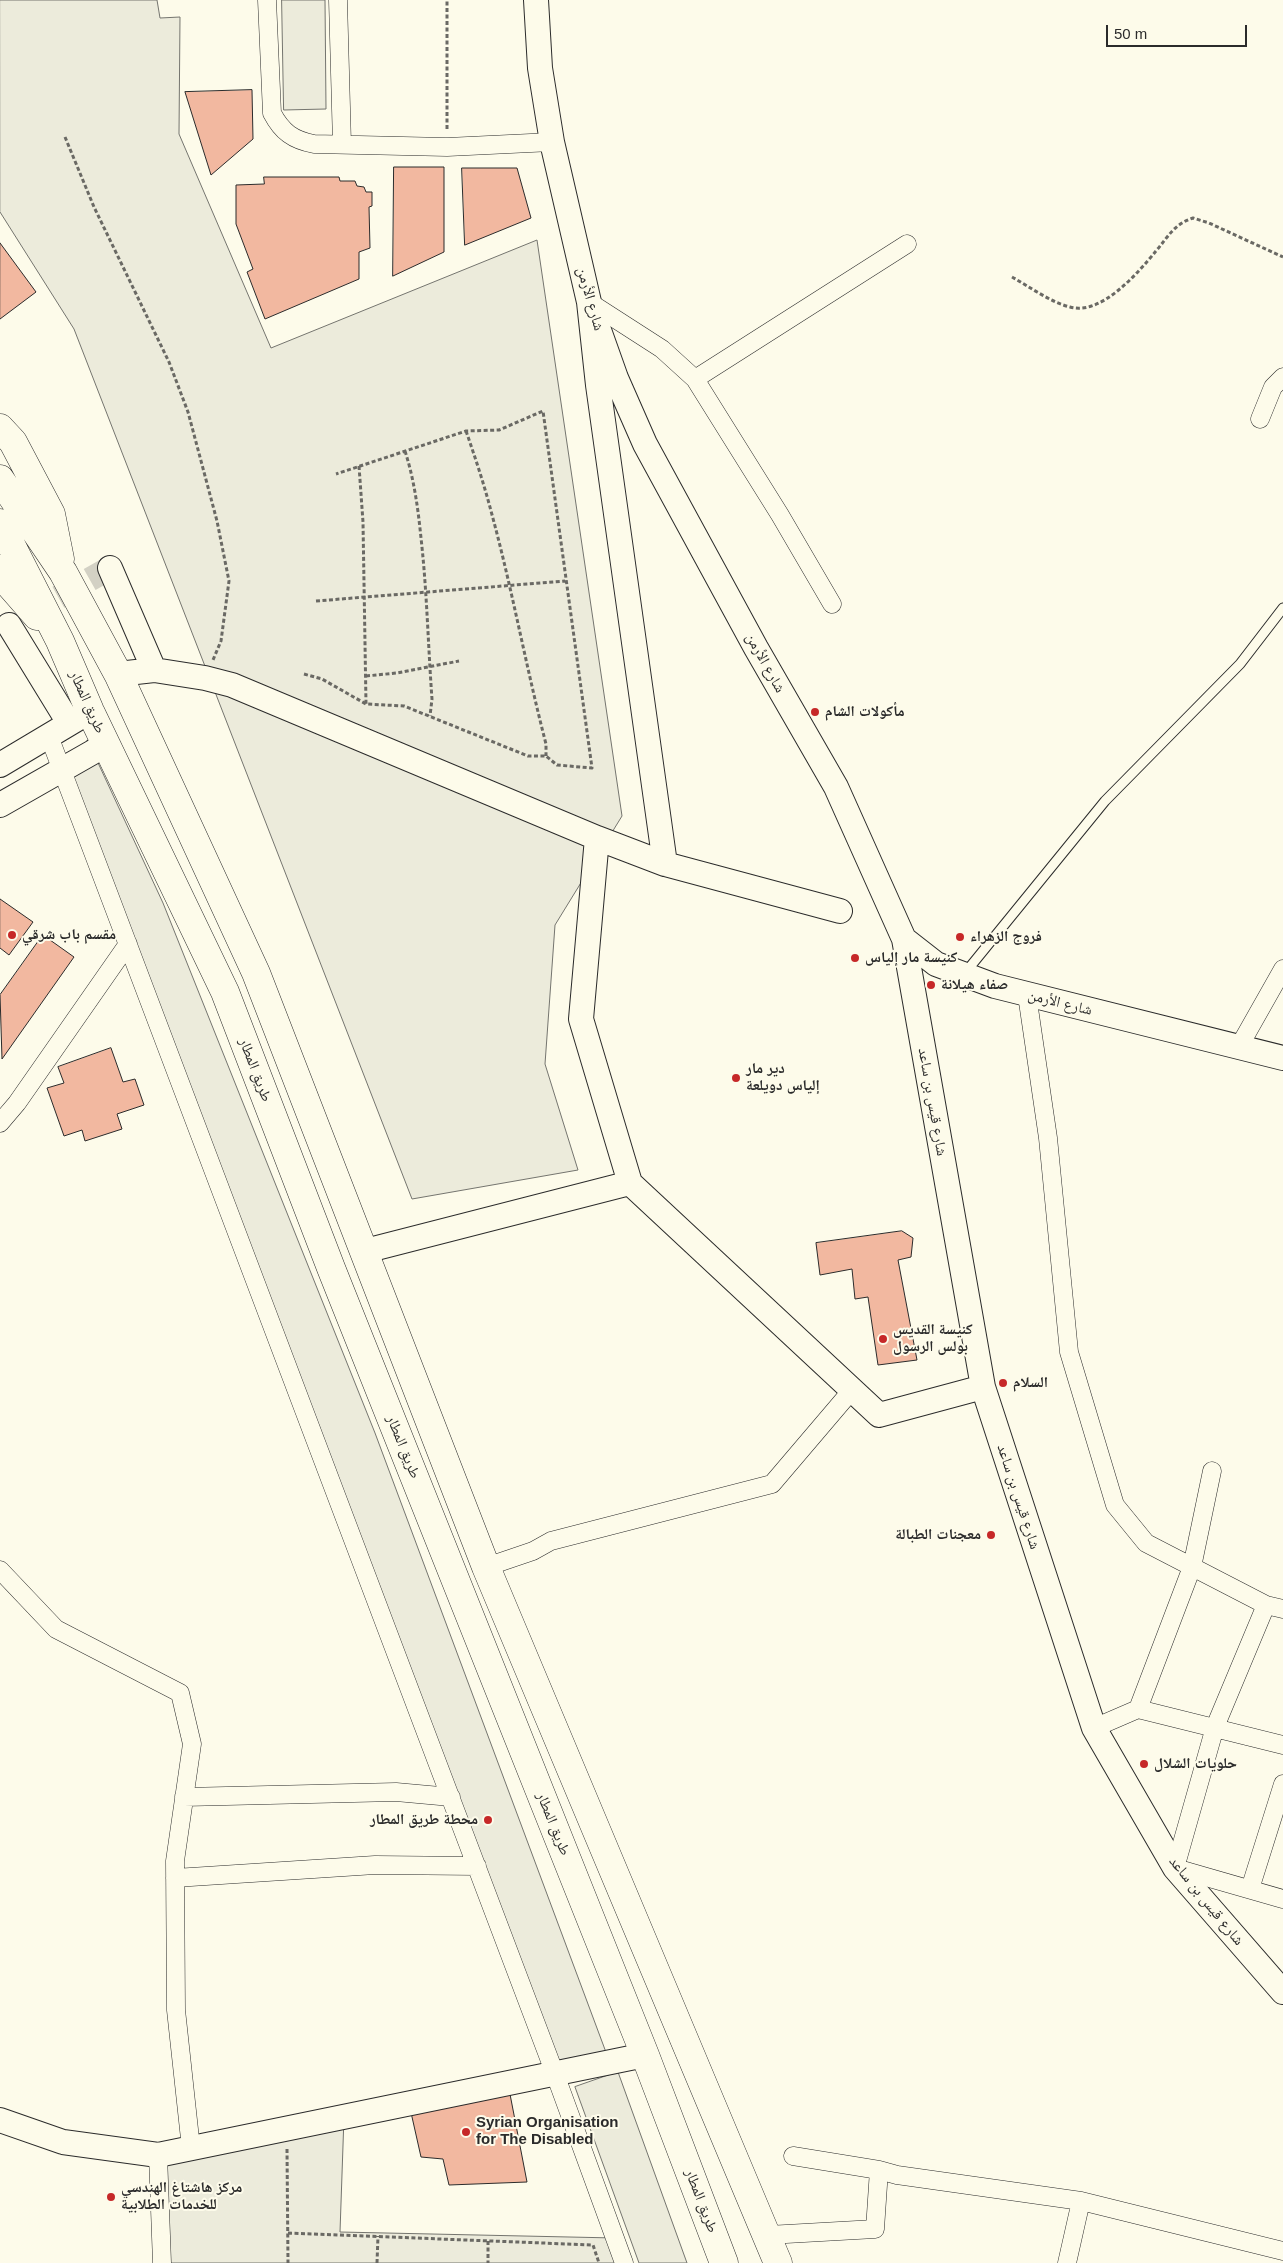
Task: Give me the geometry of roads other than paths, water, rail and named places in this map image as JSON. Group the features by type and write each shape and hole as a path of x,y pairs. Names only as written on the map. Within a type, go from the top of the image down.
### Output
{"highway":[{"path":"0,428 13,442 51,514 63,572"},
{"path":"0,479 63,572 118,674 256,972 366,1251 486,1567 768,2235 778,2263"},
{"name":"طريق المطار","path":"0,523 6,531 60,641 69,723 105,743 225,992 331,1268 645,2055 724,2263"},
{"path":"0,569 8,583 60,641"}],"main road":[{"name":"شارع الأرمن","path":"537,0 540,68 552,142 589,302 616,378 645,444 756,648 836,787 904,939 936,964 963,975 1027,995 1283,1058"},
{"path":"589,302 598,385 665,864"},
{"path":"609,455 616,447 625,443 645,444"},
{"path":"110,568 154,670"},
{"path":"0,765 69,723 9,625"},
{"path":"118,674 154,670 205,678 263,696 597,838 665,864 840,911"},
{"path":"0,805 105,743"},
{"path":"597,838 581,1019 630,1183 879,1415 982,1387"},
{"name":"شارع قيس بن ساعد","path":"904,939 982,1387 1094,1728 1175,1868 1283,1992"},
{"path":"366,1251 630,1183"},
{"path":"0,2120 62,2142 158,2155 645,2055"}],"street":[{"path":"267,0 272,113 278,125 288,135 300,141 447,147 552,142"},
{"path":"338,0 342,144"},
{"path":"695,380 907,244"},
{"path":"589,302 662,349 695,380 780,515 832,604"},
{"path":"1260,419 1273,388 1283,377"},
{"path":"69,723 62,770 477,1866 624,2263"},
{"path":"0,1123 17,1103 128,944"},
{"path":"1240,1046 1283,969"},
{"path":"1027,995 1048,1138 1069,1352 1115,1505 1146,1543 1266,1605 1283,1609"},
{"path":"486,1567 533,1551 551,1540 772,1484 852,1390"},
{"path":"1138,1709 1192,1567 1212,1471"},
{"path":"0,1570 56,1628 180,1693 192,1744 175,1862 176,2010 191,2148"},
{"path":"1266,1605 1215,1727 1175,1868 1283,1899"},
{"path":"1094,1728 1138,1709 1283,1745"},
{"path":"1250,1889 1283,1784"},
{"path":"184,1798 396,1792 451,1797"},
{"path":"175,1878 375,1865 477,1866"},
{"path":"158,2155 162,2263"},
{"path":"793,2156 879,2170 897,2176 1081,2201 1283,2251"},
{"path":"768,2235 875,2230 879,2170"},
{"path":"1067,2263 1081,2201"}],"lane":[{"path":"963,975 1105,801 1240,664 1283,608"}],"tunnel":[{"path":"27,615 110,568"}],"place":[{"name":"مأكولات الشام","path":"815,712"},
{"name":"مقسم باب شرقي","path":"12,935"},
{"name":"فروج الزهراء","path":"960,937"},
{"name":"كنيسة مار إلياس","path":"855,958"},
{"name":"صفاء هيلانة","path":"931,985"},
{"name":"دير مار إلياس دويلعة","path":"736,1078"},
{"name":"كنيسة القديس بولس الرسول","path":"883,1339"},
{"name":"السلام","path":"1003,1383"},
{"name":"معجنات الطبالة","path":"991,1535"},
{"name":"حلويات الشلال","path":"1144,1764"},
{"name":"محطة طريق المطار","path":"488,1820"},
{"name":"Syrian Organisation for The Disabled","path":"466,2132"},
{"name":"مركز هاشتاغ الهندسي للخدمات الطلابية","path":"111,2197"}]}
